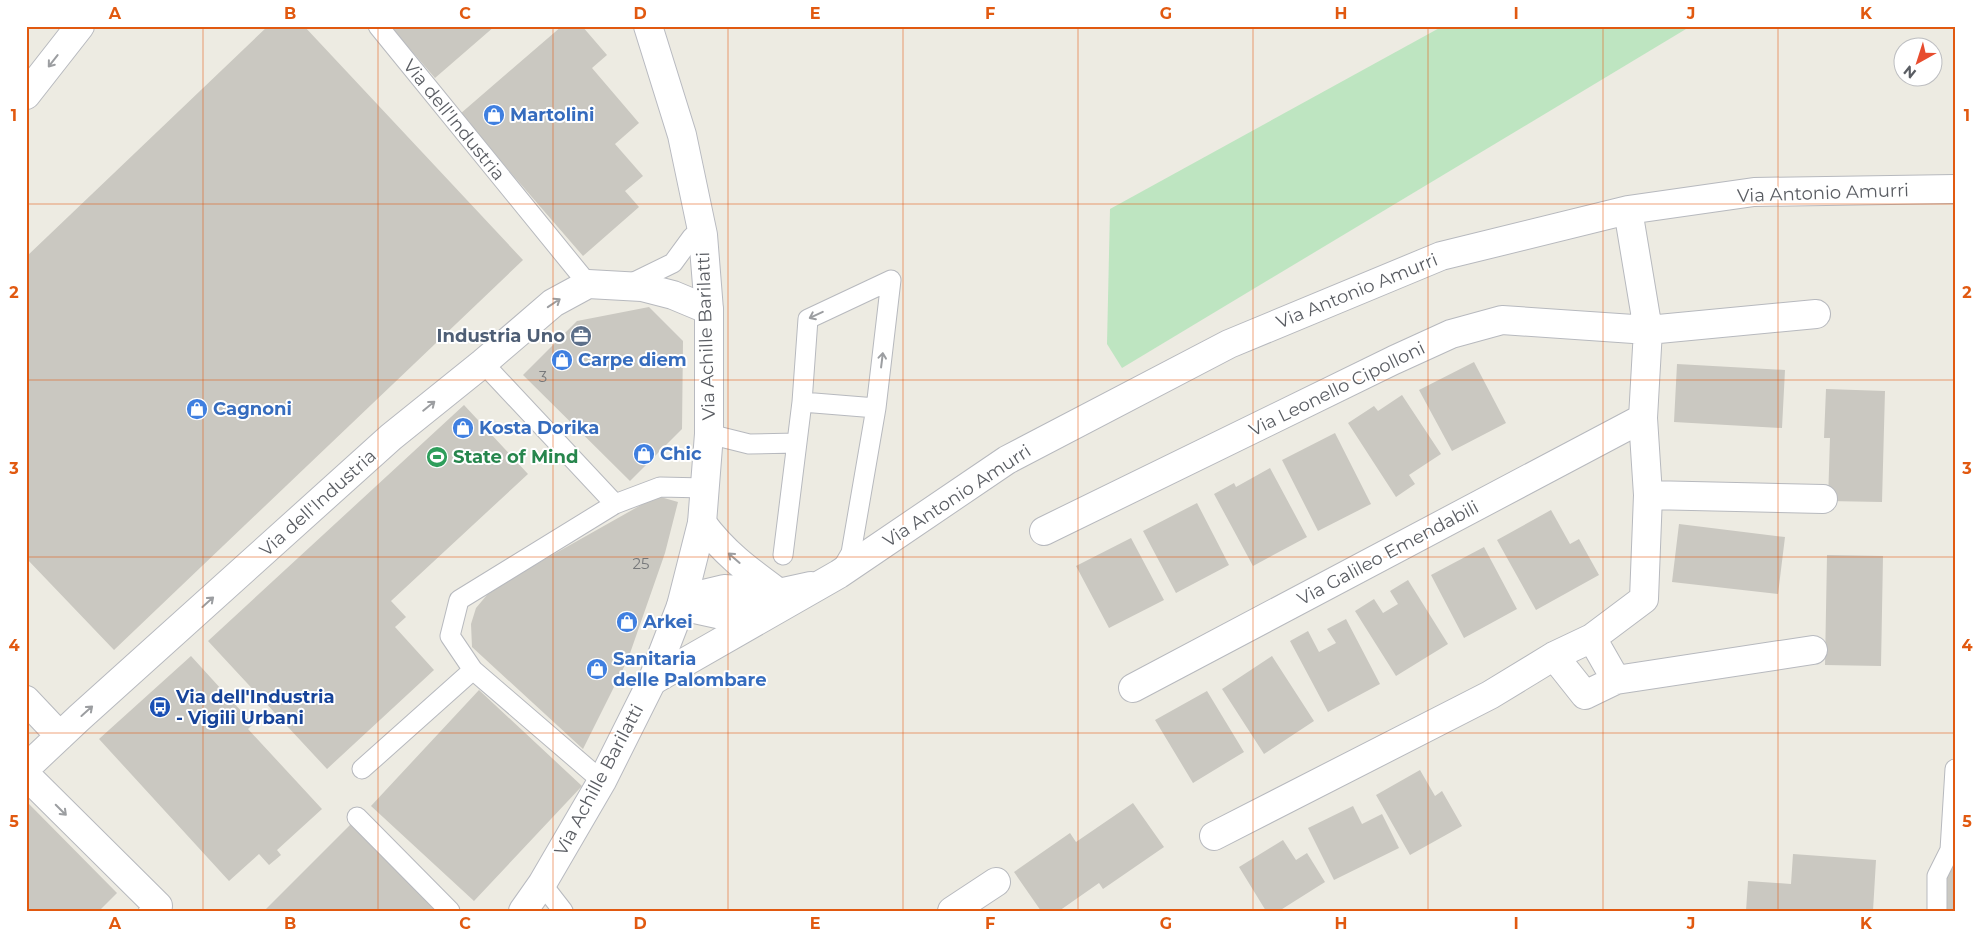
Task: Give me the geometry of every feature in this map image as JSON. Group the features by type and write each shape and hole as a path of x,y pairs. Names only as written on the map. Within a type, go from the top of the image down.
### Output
{"street":[{"path":"26,95 80,26"},
{"name":"Via Achille Barilatti","path":"522,911 542,884 602,781 652,681 681,606 702,523 709,434 709,310 703,235 682,136 648,26"},
{"name":"Via Antonio Amurri","path":"652,681 782,599 831,578 1007,460 1229,344 1441,256 1628,210 1754,192 1955,189"},
{"path":"1214,836 1490,695 1554,656 1592,638 1644,599 1648,495 1644,418 1648,330 1628,210"},
{"path":"588,284 642,287 673,295 709,310"},
{"name":"Via dell'Industria","path":"26,768 391,437 483,363 553,303 588,284"},
{"name":"Via Leonello Cipolloni","path":"1044,531 1451,334 1502,320 1648,330 1816,314"},
{"name":"Via Galileo Emendabili","path":"1133,688 1644,418"},
{"path":"1648,495 1822,499"},
{"path":"702,523 733,559 782,599"},
{"path":"681,606 703,594 724,589 782,599"},
{"path":"1592,638 1616,680"},
{"path":"1554,656 1585,696 1616,680 1813,650"},
{"path":"26,700 60,736"},
{"path":"26,775 158,906 153,911"},
{"path":"952,911 996,882"}],"lane":[{"name":"Via dell'Industria","path":"378,26 588,284"},
{"path":"627,286 673,263 692,237"},
{"path":"783,555 802,402 808,319 891,280 876,408 851,553 831,578"},
{"path":"483,363 615,504"},
{"path":"802,402 876,408"},
{"path":"709,434 749,444 797,443"},
{"path":"602,781 473,670 450,636 459,600 615,504 660,487 705,488"},
{"path":"362,769 473,670"},
{"path":"1937,911 1937,876 1950,850 1955,769"},
{"path":"357,817 450,911"},
{"path":"542,884 564,911"}],"green space":[{"path":"1443,26 1691,26 1122,368 1107,344 1110,209"}],"building":[{"name":"Cagnoni","path":"268,26 304,26 523,260 114,650 26,558 26,257"},
{"path":"390,26 495,26 435,78"},
{"path":"562,26 582,26 607,55 592,68 639,123 615,144 643,176 625,191 639,207 583,256 460,114"},
{"path":"649,307 683,341 682,429 630,481 523,375 577,321"},
{"path":"1474,362 1506,423 1452,451 1419,390"},
{"path":"1677,364 1785,370 1782,428 1674,422"},
{"path":"1826,389 1885,391 1882,502 1828,501 1830,438 1824,438"},
{"path":"1402,395 1441,454 1409,475 1415,484 1396,497 1348,423 1374,406 1378,411"},
{"path":"464,405 528,474 391,601 406,617 395,627 434,670 327,769 208,641"},
{"path":"1335,433 1371,504 1318,531 1282,460"},
{"path":"1270,468 1307,537 1253,566 1214,494 1234,483 1236,487"},
{"path":"657,496 678,502 665,553 628,659 583,749 472,647 471,624 476,608 492,589"},
{"path":"1197,503 1229,565 1176,593 1143,531"},
{"path":"1551,510 1570,544 1579,539 1599,575 1536,610 1497,540"},
{"path":"1679,524 1785,537 1778,594 1672,582"},
{"path":"1131,538 1164,600 1109,628 1076,566"},
{"path":"1484,547 1517,609 1464,638 1431,575"},
{"path":"1827,555 1883,556 1881,666 1825,665"},
{"path":"1408,580 1448,644 1396,676 1355,611 1374,599 1383,613 1398,604 1390,591"},
{"path":"1346,619 1380,684 1328,712 1290,641 1308,631 1319,652 1336,643 1327,629"},
{"path":"191,656 253,724 248,729 322,809 277,850 281,855 269,865 259,854 229,881 99,739"},
{"path":"1272,656 1314,721 1264,754 1222,689"},
{"path":"479,690 582,786 474,901 371,806"},
{"path":"1207,691 1244,752 1193,783 1155,720"},
{"path":"1420,770 1435,796 1442,791 1462,826 1410,855 1376,795"},
{"path":"1133,803 1164,847 1103,889 1099,883 1059,911 1041,911 1014,872 1070,833 1076,842"},
{"path":"29,804 117,893 99,911 26,911 26,807"},
{"path":"1353,806 1362,824 1382,814 1399,848 1334,880 1308,828"},
{"path":"353,822 442,911 264,911"},
{"path":"1283,840 1296,860 1307,853 1325,882 1279,911 1266,911 1239,867"},
{"path":"1793,854 1876,860 1873,911 1746,911 1748,881 1791,884"},
{"path":"1944,865 1955,866 1955,911 1943,911"}],"place":[{"name":"Martolini","path":"494,115"},
{"name":"Industria Uno","path":"581,336"},
{"name":"Carpe diem","path":"562,360"},
{"name":"Cagnoni","path":"197,409"},
{"name":"Kosta Dorika","path":"463,428"},
{"name":"Chic","path":"644,454"},
{"name":"State of Mind","path":"437,457"},
{"name":"Arkei","path":"627,622"},
{"name":"Sanitaria delle Palombare","path":"597,669"},
{"name":"Via dell'Industria - Vigili Urbani","path":"160,707"}]}
